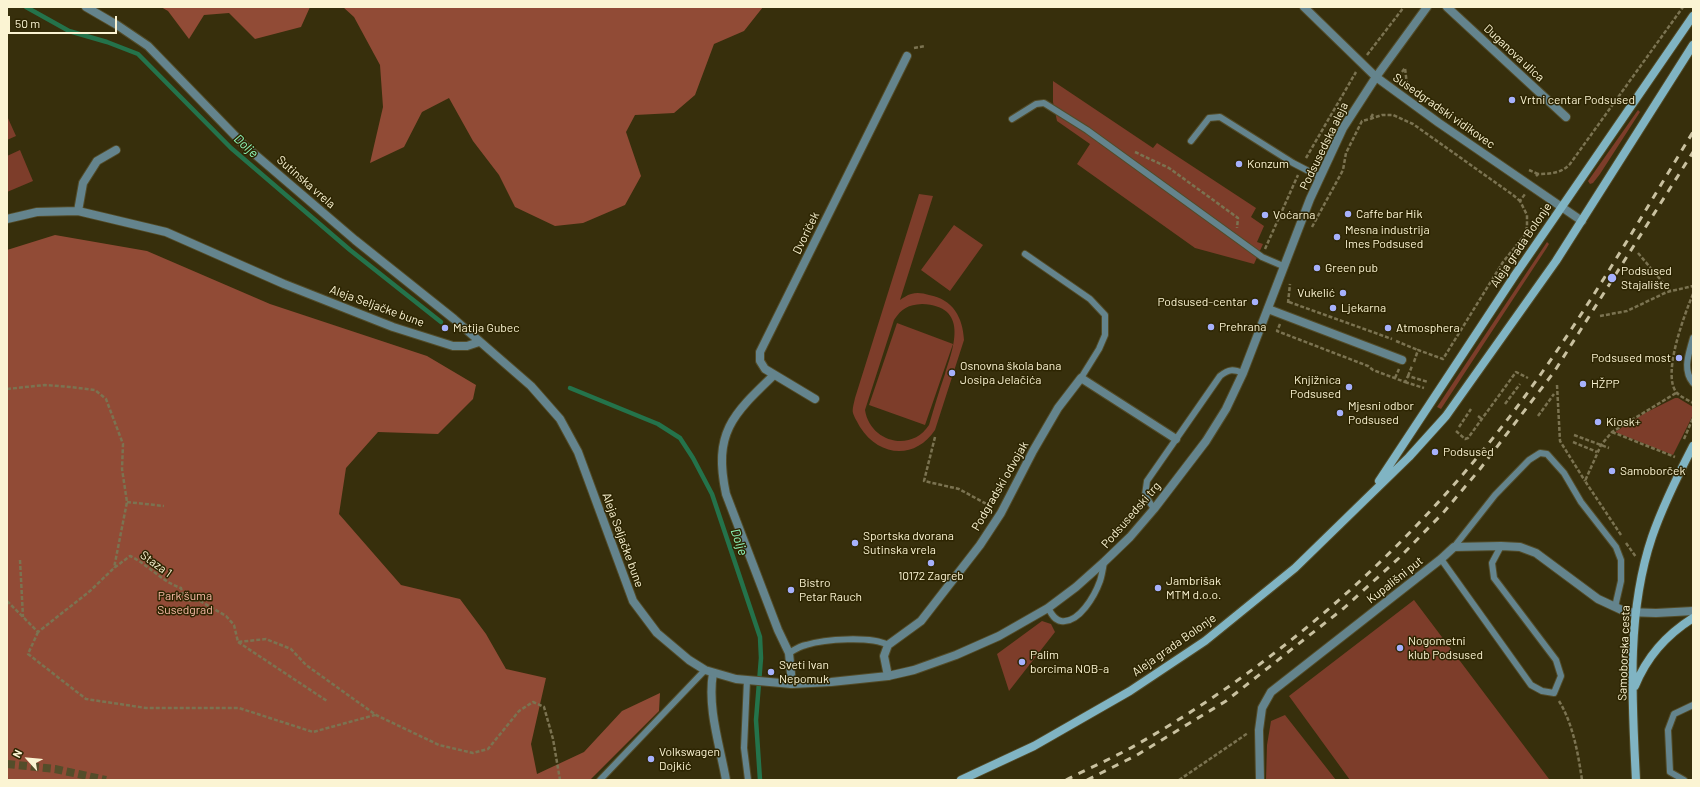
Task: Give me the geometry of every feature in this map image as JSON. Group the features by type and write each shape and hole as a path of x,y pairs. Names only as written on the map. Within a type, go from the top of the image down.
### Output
{"main road":[{"name":"Aleja grada Bolonje","path":"1374,490 1402,444 1561,207 1693,16"},
{"name":"Aleja grada Bolonje","path":"961,780 1034,746 1130,691 1205,641 1295,568 1409,457 1446,416 1518,317 1582,221 1693,45"},
{"name":"Samoborska cesta","path":"1636,780 1633,692 1636,612 1642,578 1652,538 1662,510 1693,446"},
{"path":"1633,692 1639,676 1652,654 1668,636 1693,618"}],"street":[{"name":"Sutinska vrela","path":"86,7 118,25 148,46 244,145 355,240 479,342"},
{"name":"Susedgradski vidikovec","path":"1304,7 1376,77 1582,221"},
{"name":"Podsusedska aleja","path":"1268,309 1283,266 1320,177 1343,128 1376,77 1427,7"},
{"name":"Duganova ulica","path":"1447,7 1566,117"},
{"name":"Dvoriček","path":"814,399 765,370 760,361 760,352 909,52"},
{"path":"78,212 84,183 97,161 116,150"},
{"name":"Aleja Seljačke bune","path":"7,219 37,212 78,212 166,232 284,284 408,332 453,346 467,346 479,342 531,386 560,419 578,452 633,601 657,633 689,660 705,670 750,680 792,684"},
{"path":"1268,309 1402,360"},
{"name":"Podsusedski trg","path":"792,684 831,682 888,676 914,670 956,655 999,636 1048,608 1076,587 1130,537 1154,509 1206,441 1226,409 1243,373 1268,309"},
{"path":"774,375 740,407 728,427 722,451 722,475 729,501 778,630 789,653 792,684"},
{"path":"1081,378 1176,439"},
{"name":"Podgradski odvojak","path":"888,645 921,621 975,551 1002,513 1054,415 1081,378"},
{"path":"1454,547 1520,547 1536,553 1598,599 1626,612 1693,611"},
{"name":"Kupališni put","path":"1260,780 1259,730 1262,708 1271,692 1441,559 1454,547"},
{"path":"888,645 884,656 888,676"},
{"path":"713,673 711,685 713,711 726,780"}],"lane":[{"path":"1012,119 1036,104 1044,103 1127,159 1262,257 1283,266"},
{"path":"1191,141 1209,118 1220,117 1293,163 1320,177"},
{"path":"1025,254 1090,299 1105,315 1105,335 1099,349 1081,378"},
{"path":"1693,338 1687,361 1688,376 1693,383"},
{"path":"1154,509 1145,495 1146,485 1176,439 1220,376 1227,370 1234,370 1243,373"},
{"path":"1454,547 1495,495 1529,460 1540,453 1547,454 1564,473 1581,502 1616,547 1621,560 1622,581 1615,608"},
{"path":"1441,559 1531,685 1542,691 1554,693 1561,676 1556,660 1494,578 1492,563 1501,546"},
{"path":"1048,608 1054,617 1060,621 1070,620 1078,614 1093,596 1100,580 1104,562"},
{"path":"789,653 804,645 819,642 869,639 881,641 888,645"},
{"path":"600,780 705,670"},
{"path":"748,780 744,748 750,680"},
{"path":"1684,780 1670,772 1668,730 1674,714 1693,705"}],"path":[{"path":"1364,58 1404,7"},
{"path":"909,52 924,46"},
{"path":"1306,158 1357,71"},
{"path":"1370,119 1373,114"},
{"path":"1311,229 1343,170 1346,153 1362,121 1382,115 1393,115 1413,124 1520,201"},
{"path":"1127,159 1132,153 1137,152 1169,168 1238,218 1237,238"},
{"path":"1262,257 1298,174"},
{"path":"1638,253 1670,291"},
{"path":"1286,308 1291,283"},
{"path":"1600,316 1627,311 1670,291 1693,286"},
{"path":"1693,294 1671,364 1672,381 1676,392 1693,403"},
{"path":"1288,302 1392,340"},
{"path":"1282,321 1277,332 1368,366 1373,370 1424,388"},
{"path":"1396,341 1418,350"},
{"path":"1456,431 1465,439 1468,438 1516,372 1528,378"},
{"path":"1405,382 1408,376 1428,382"},
{"path":"1505,404 1520,384"},
{"path":"7,389 45,385 70,387 95,390 106,399 122,444 122,469 127,502 114,568"},
{"path":"1557,385 1560,441 1636,558"},
{"path":"1585,481 1597,452 1612,432 1676,392"},
{"path":"1538,416 1554,394"},
{"path":"1459,427 1471,409"},
{"path":"1478,416 1482,419"},
{"path":"1612,432 1676,458"},
{"path":"1574,435 1609,448"},
{"path":"935,437 924,481 959,489 1002,513"},
{"path":"1573,442 1597,452"},
{"path":"127,502 164,506"},
{"name":"Staza 1","path":"38,632 90,591 114,568 130,556 143,562 170,585 181,588 184,600 200,601 226,616 234,626 238,642"},
{"path":"20,560 23,618"},
{"path":"7,601 38,632 28,654 86,700 146,708 239,708 313,732 376,715"},
{"path":"238,642 266,639 291,649 306,665 376,715 439,745 473,753 488,749 519,711 533,702 544,707 553,739 560,780"},
{"path":"238,642 327,701"},
{"path":"1554,693 1567,715 1579,760 1582,780"},
{"path":"1179,780 1248,733"}],"shaded area":[{"path":"1053,81 1153,148 1157,143 1256,208 1251,217 1264,226 1257,242 1263,244 1254,264 1195,248 1077,164 1090,144 1057,121 1053,102"},
{"path":"1638,110 1640,112 1600,174 1593,183 1590,184 1588,181"},
{"path":"7,116 16,136 7,140"},
{"path":"20,150 33,181 7,192 7,156"},
{"path":"919,194 933,196 900,300 908,295 916,293 937,297 950,305 959,317 961,324 964,340 935,430 927,440 918,446 907,450 897,451 887,449 868,437 860,427 853,413 855,398","holes":["922,304 937,306 947,312 952,320 954,340 949,363 929,425 921,434 912,439 902,441 892,440 875,430 868,421 865,410 894,320 909,306"]},
{"path":"954,225 983,245 950,291 921,270"},
{"path":"1547,242 1549,244 1546,249 1441,409 1437,407"},
{"path":"897,323 953,344 925,425 869,405"},
{"path":"1675,398 1678,398 1693,407 1693,415 1673,455 1615,432 1645,413"},
{"name":"Nogometni klub Podsused","path":"1414,600 1549,779 1350,780 1289,696"},
{"path":"1042,621 1051,624 1055,632 1009,691 997,654"},
{"path":"1285,715 1336,780 1266,780 1267,745 1271,721"}],"green space":[{"path":"161,7 310,7 301,27 255,39 229,13 204,15 189,39 168,11"},
{"path":"343,7 763,7 744,31 714,44 695,95 674,113 635,115 626,132 641,176 625,205 583,223 555,226 515,207 499,175 473,141 449,98 422,112 404,147 370,163 383,107 380,65 354,17"},
{"name":"Park šuma Susedgrad","path":"55,235 147,251 270,304 427,356 476,385 473,399 438,434 378,432 346,468 339,514 401,585 460,599 486,634 506,669 546,678 531,744 537,774 584,752 622,711 660,693 659,711 590,780 7,780 7,250"}],"waterway":[{"name":"Dolje","path":"26,7 69,31 107,42 138,54 231,148 350,250 441,322"},
{"name":"Dolje","path":"570,388 658,424 680,438 693,458 712,494 760,637 761,658 756,720 760,780"}],"tunnel":[{"path":"7,764 55,769 106,780"}],"railway":[{"path":"1066,780 1136,745 1196,709 1253,669 1308,626 1360,580 1410,532 1457,481 1502,427 1543,371 1601,283 1693,132"},
{"path":"1087,780 1137,755 1226,701 1344,608 1399,558 1443,513 1480,469 1554,372 1693,152"}],"place":[{"name":"Vrtni centar Podsused","path":"1512,100"},
{"name":"Konzum","path":"1239,164"},
{"name":"Caffe bar Hik","path":"1348,214"},
{"name":"Voćarna","path":"1265,215"},
{"name":"Mesna industrija Imes Podsused","path":"1337,237"},
{"name":"Green pub","path":"1317,268"},
{"name":"Podsused Stajalište","path":"1612,278"},
{"name":"Vukelić","path":"1343,293"},
{"name":"Podsused-centar","path":"1255,302"},
{"name":"Ljekarna","path":"1333,308"},
{"name":"Prehrana","path":"1211,327"},
{"name":"Matija Gubec","path":"445,328"},
{"name":"Atmosphera","path":"1388,328"},
{"name":"Podsused most","path":"1679,358"},
{"name":"Osnovna škola bana Josipa Jelačića","path":"952,373"},
{"name":"HŽPP","path":"1583,384"},
{"name":"Knjižnica Podsused","path":"1349,387"},
{"name":"Mjesni odbor Podsused","path":"1340,413"},
{"name":"Kiosk+","path":"1598,422"},
{"name":"Podsused","path":"1435,452"},
{"name":"Samoborček","path":"1612,471"},
{"name":"Sportska dvorana Sutinska vrela","path":"855,543"},
{"name":"10172 Zagreb","path":"931,563"},
{"name":"Jambrišak MTM d.o.o.","path":"1158,588"},
{"name":"Bistro Petar Rauch","path":"791,590"},
{"name":"Nogometni klub Podsused","path":"1400,648"},
{"name":"Palim borcima NOB-a","path":"1022,662"},
{"name":"Sveti Ivan Nepomuk","path":"771,672"},
{"name":"Volkswagen Dojkić","path":"651,759"}]}
